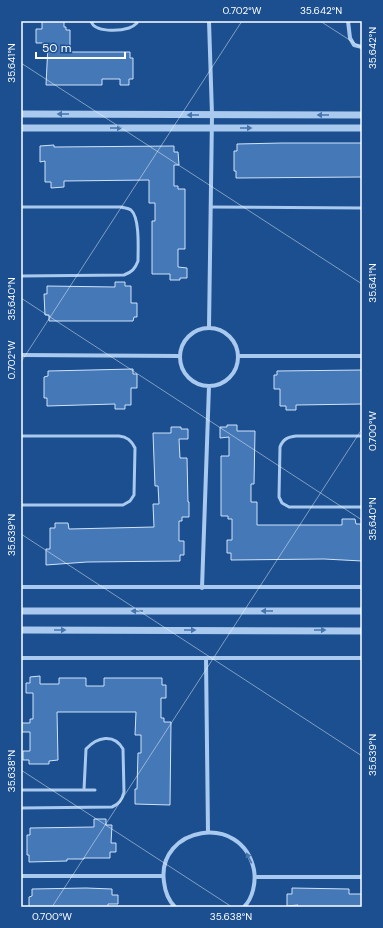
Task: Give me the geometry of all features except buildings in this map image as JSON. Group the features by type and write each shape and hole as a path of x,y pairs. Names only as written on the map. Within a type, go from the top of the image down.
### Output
{"street":[{"path":"209,21 212,115 209,328"},
{"path":"348,21 350,38 354,45 362,47"},
{"path":"21,114 362,115"},
{"path":"21,128 362,128"},
{"path":"204,328 209,328 214,328 223,332 231,338 236,346 238,356 237,365 233,373 226,380 209,386 192,380 185,373 181,365 180,356 182,346 187,338 195,332 204,328"},
{"path":"21,355 180,356"},
{"path":"238,356 362,356"},
{"path":"202,588 209,386"},
{"path":"21,587 362,587"},
{"path":"21,611 362,612"},
{"path":"21,630 362,631"},
{"path":"21,658 362,658"},
{"path":"206,658 208,832"},
{"path":"175,907 165,891 163,876 166,861 174,848 186,838 201,832 217,832 232,838 244,848 252,862 255,877 253,891 244,907"},
{"path":"21,876 163,876"},
{"path":"255,877 362,877"}],"lane":[{"path":"91,21 94,27 99,30 115,30 131,28 137,23 137,21"},
{"path":"21,207 121,207 130,209 136,222 138,262 131,273 124,274 21,276"},
{"path":"211,207 362,208"},
{"path":"21,436 125,437 132,441 135,448 134,495 130,501 123,505 21,505"},
{"path":"362,436 288,437 283,441 280,447 279,497 282,503 289,507 362,507"},
{"path":"21,808 112,807 118,804 122,799 124,792 123,749 120,743 112,740 100,739 92,742 86,749 84,790"},
{"path":"21,790 95,790"}]}
